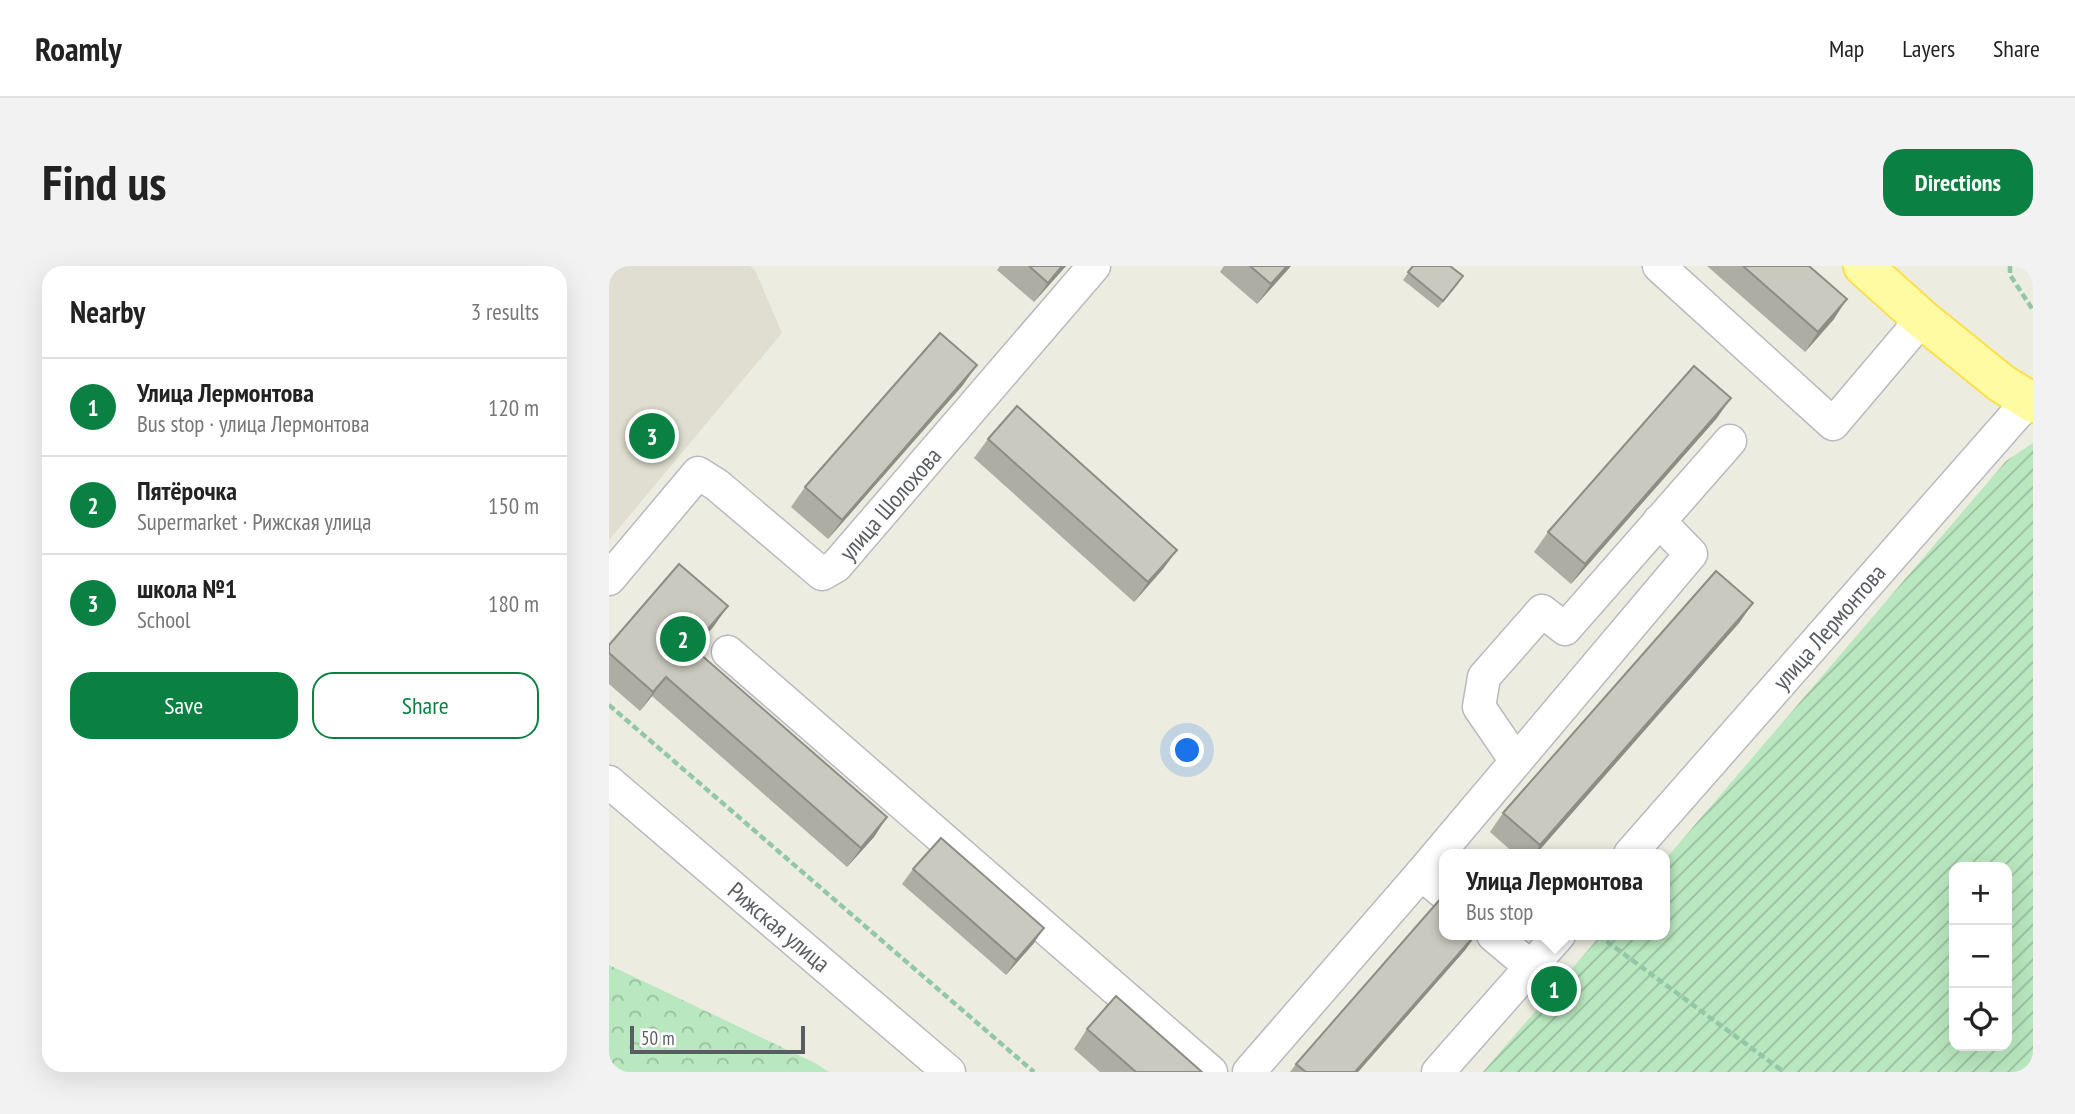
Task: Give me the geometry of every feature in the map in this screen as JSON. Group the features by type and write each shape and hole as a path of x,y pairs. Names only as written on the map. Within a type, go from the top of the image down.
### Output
{"main road":[{"path":"1882,273 1922,319 2001,383 2031,402"}],"street":[{"name":"улица Шолохова","path":"609,579 698,473 717,485 822,574 836,566 1094,266"},
{"path":"1659,266 1833,424 1922,319"},
{"name":"улица Лермонтова","path":"1634,849 2031,402"},
{"path":"1516,761 1479,708 1484,677 1542,611 1565,629 1730,441"},
{"path":"1456,849 1516,761 1691,554 1660,521"},
{"path":"728,652 1211,1072"},
{"name":"Рижская улица","path":"609,782 949,1072"},
{"path":"1249,1072 1433,883"},
{"path":"1499,940 1531,967"},
{"path":"1438,1072 1555,940"}],"path":[{"path":"2010,266 2010,275 2033,310"},
{"path":"609,705 1034,1072"},
{"path":"1605,940 1784,1072"}],"shaded area":[{"path":"609,266 750,266 755,270 782,333 609,540"}],"green space":[{"path":"2033,443 2033,1072 1483,1072 1597,940 1670,940 1670,854 2006,461"},
{"path":"609,965 815,1063 829,1072 609,1072"}],"building":[{"path":"1029,266 1062,266 1048,283"},
{"path":"1250,266 1287,266 1271,284"},
{"path":"1413,266 1450,266 1463,276 1443,301 1408,272"},
{"path":"1743,266 1809,266 1847,299 1818,332"},
{"path":"940,333 977,365 842,520 805,487"},
{"path":"1694,366 1731,398 1585,564 1548,532"},
{"path":"1017,406 1177,550 1148,582 988,439"},
{"path":"679,564 728,606 692,647 887,817 861,848 666,677 653,692 609,653 609,645"},
{"path":"1716,571 1753,603 1540,845 1503,813"},
{"path":"941,838 1044,928 1016,960 913,869"},
{"path":"1439,900 1439,940 1471,940 1355,1072 1306,1072 1296,1064"},
{"path":"1116,996 1202,1072 1136,1072 1087,1029"}],"place":[{"name":"школа №1","path":"652,436"},
{"name":"Пятёрочка","path":"683,639"},
{"name":"Улица Лермонтова","path":"1554,989"}]}
